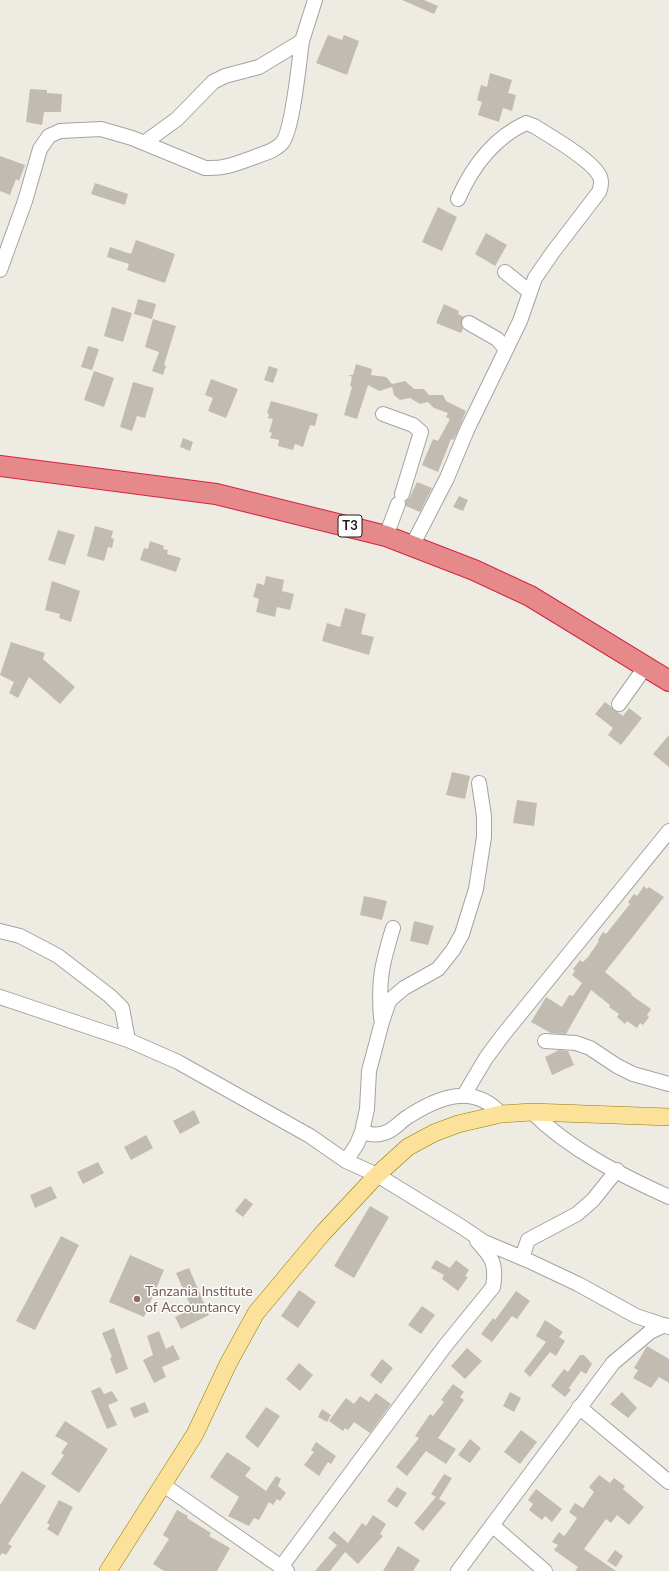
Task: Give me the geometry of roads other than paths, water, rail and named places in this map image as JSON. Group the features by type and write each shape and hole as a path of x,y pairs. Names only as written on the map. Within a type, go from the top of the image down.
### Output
{"highway":[{"name":"T3","path":"0,466 216,494 386,536 474,570 530,596 669,681"}],"main road":[{"path":"108,1571 195,1434 228,1364 256,1313 301,1258 377,1175 408,1147 434,1133 479,1118 501,1114 532,1112 669,1117"}],"street":[{"path":"0,270 25,201 40,149 49,136 60,131 100,129 144,143 205,168 233,166 273,150 281,144 293,106 302,41 315,0"},
{"path":"144,143 164,130 177,119 213,82 225,76 259,67 302,41"},
{"path":"412,546 447,478 467,430 520,322 535,278 552,252 599,192 601,183 600,177 595,169 561,143 534,126 526,124 508,133 492,146 472,174 458,199"},
{"path":"505,272 530,292"},
{"path":"469,323 497,339 506,349"},
{"path":"383,414 413,425 421,432 400,499 386,536"},
{"path":"619,704 646,666"},
{"path":"346,1161 357,1144 362,1132 367,1108 369,1071 382,1022 391,999 404,988 438,969 453,950 462,934 476,889 484,837 484,816 479,783"},
{"path":"464,1095 486,1058 503,1035 669,831"},
{"path":"382,1022 379,983 381,968 393,928"},
{"path":"0,931 20,936 58,956 110,996 122,1008 128,1040"},
{"path":"0,997 128,1040 182,1064 310,1136 346,1161 377,1175 462,1226 484,1242 578,1284 636,1316 667,1326"},
{"path":"545,1041 576,1043 590,1048 616,1066 639,1076 669,1084"},
{"path":"362,1132 374,1135 383,1134 390,1131 408,1116 441,1100 464,1095 489,1101 501,1114"},
{"path":"532,1112 560,1137 617,1170 669,1197"},
{"path":"522,1258 528,1240 576,1214 593,1200 617,1170"},
{"path":"162,1484 284,1569 445,1346 493,1287 495,1277 494,1264 489,1253 462,1226"},
{"path":"458,1571 613,1363 650,1332 667,1326"},
{"path":"579,1407 669,1482"},
{"path":"492,1525 545,1571"}],"place":[{"name":"Tanzania Institute of Accountancy","path":"137,1299"}]}
